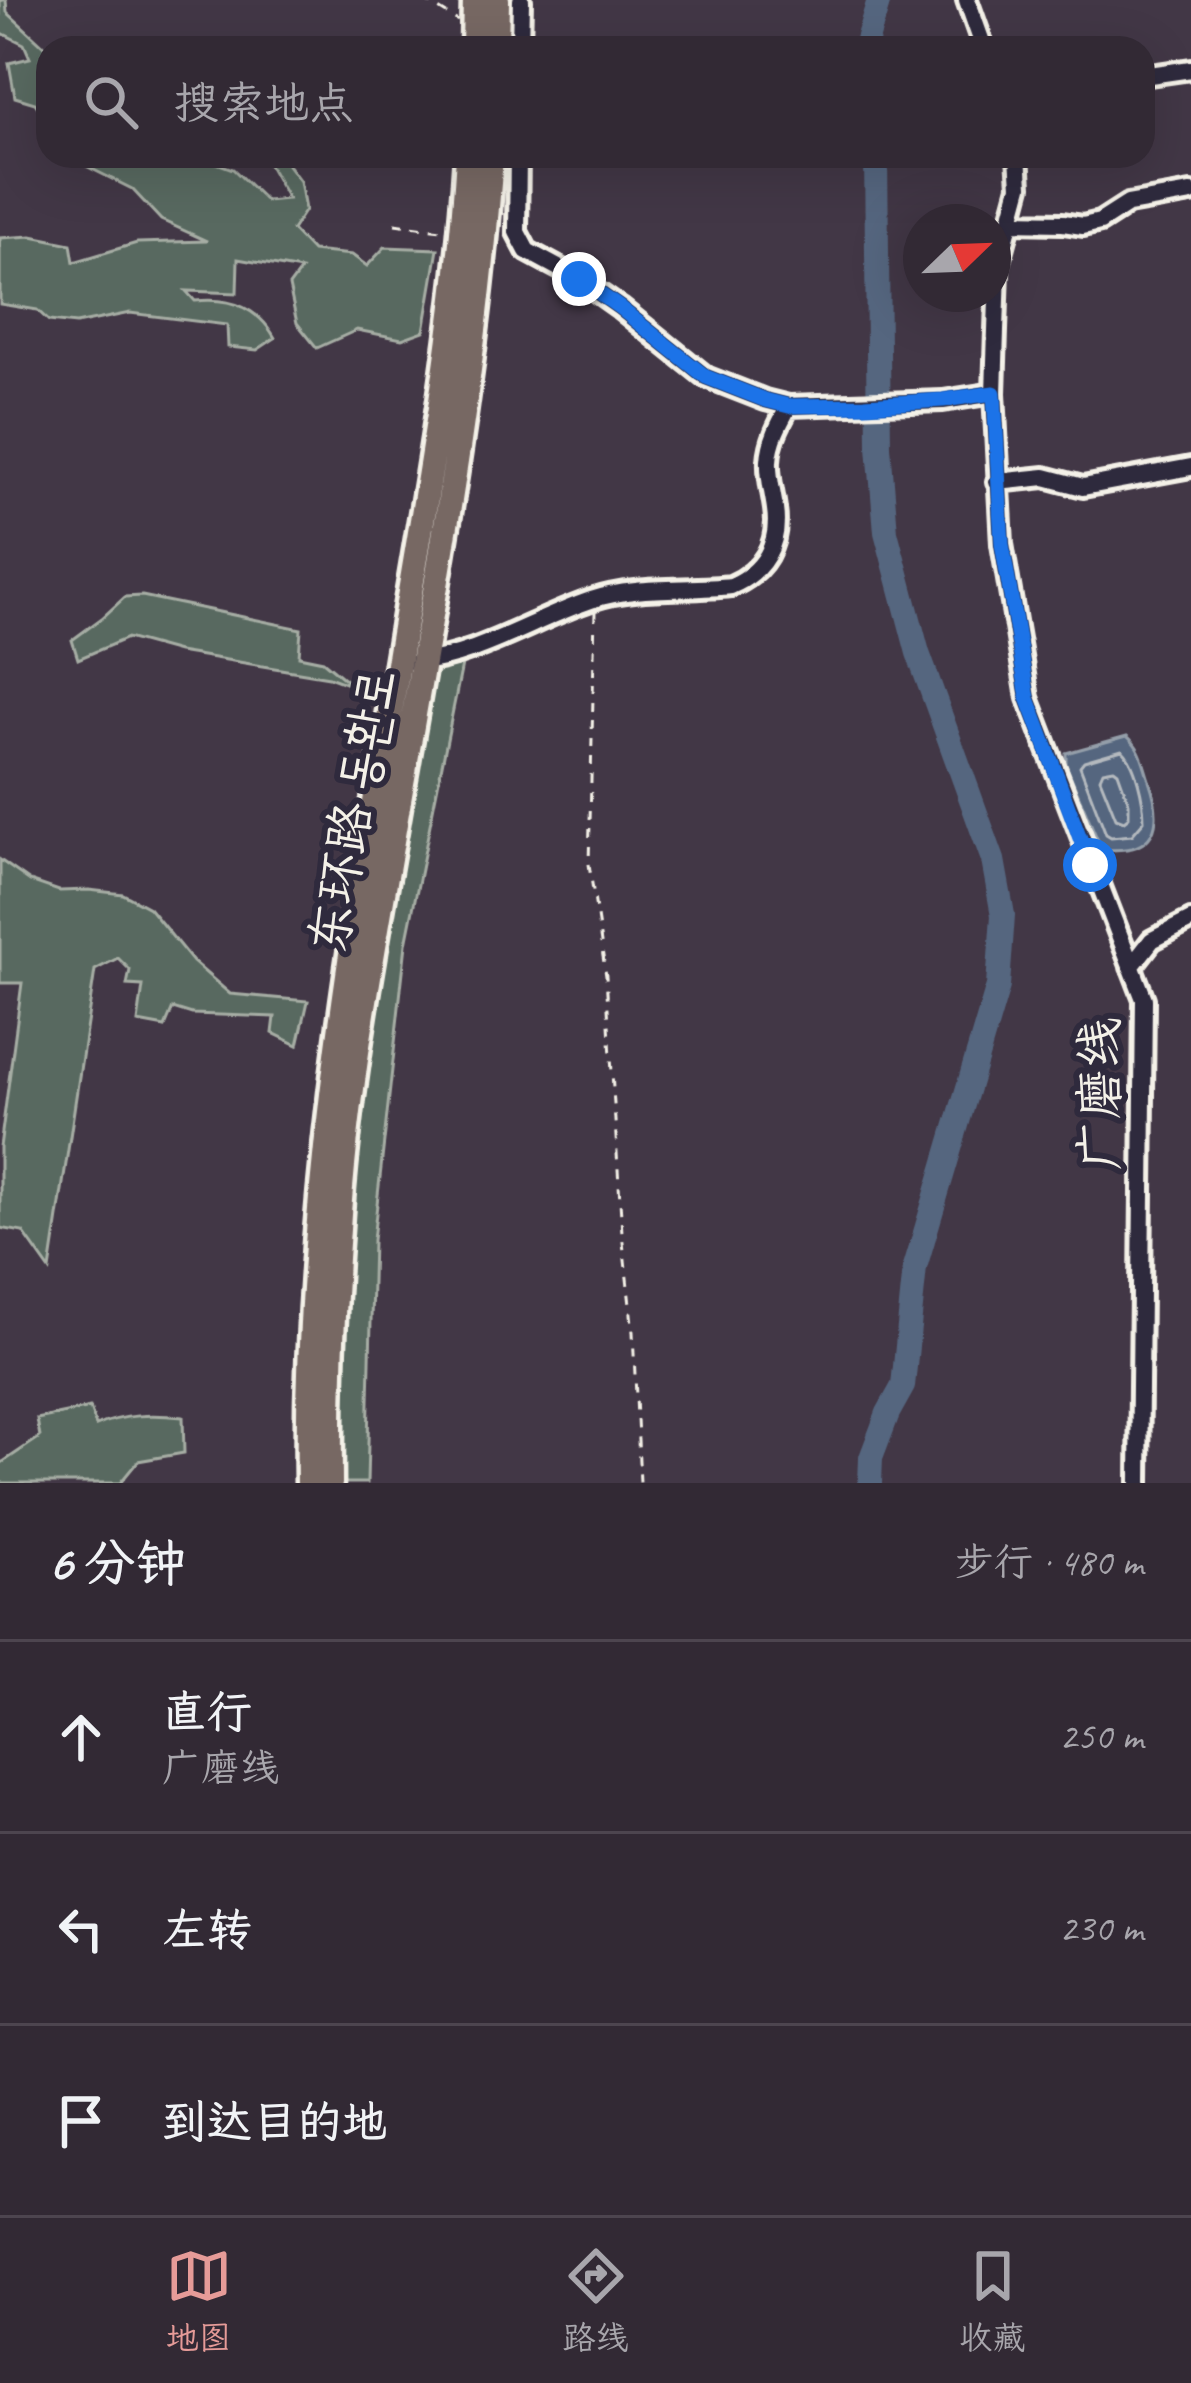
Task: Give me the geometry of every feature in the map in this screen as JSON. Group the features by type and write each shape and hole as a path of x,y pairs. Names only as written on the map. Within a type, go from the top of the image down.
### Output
{"highway":[{"path":"475,0 475,36"},
{"path":"496,36 497,0"},
{"name":"东环路 동환로","path":"330,1483 338,1226 450,354 467,168"},
{"name":"东环路 동환로","path":"309,1483 310,1341 330,1108 368,845 411,664 476,332 490,168"}],"street":[{"path":"520,36 521,0"},
{"path":"967,0 980,36"},
{"path":"1155,74 1191,69"},
{"path":"518,168 517,232 527,251 593,288 706,377 789,406 865,405 994,393"},
{"name":"广磨线","path":"1011,218 1020,186 1019,168"},
{"path":"1011,222 1083,226 1100,222 1128,203 1191,193"},
{"name":"广磨线","path":"997,312 994,393 1002,544 1028,698 1144,999 1139,1483"},
{"path":"411,664 475,650 595,598 731,586 747,579 770,554 776,513 769,460 789,406"},
{"path":"997,482 1045,477 1083,487 1191,467"},
{"path":"1132,967 1152,940 1191,920"}],"path":[{"path":"395,224 462,233"},
{"path":"595,598 589,864 610,1018 640,1483"}],"green space":[{"path":"0,0 6,0 7,12 36,39 36,104 15,97 9,63 30,58 24,44 0,32"},
{"path":"90,168 230,168 266,201 288,199 271,168 290,168 300,181 305,210 292,230 312,251 352,255 367,266 385,247 438,249 424,331 402,339 357,330 317,348 297,323 289,286 301,270 238,259 237,293 186,291 195,301 231,303 260,318 275,338 257,350 228,347 227,325 130,313 76,324 49,321 37,310 0,304 0,238 32,236 71,244 74,262 137,243 207,241 161,220 132,189"},
{"path":"142,596 301,629 299,656 323,661 353,686 329,677 178,652 127,638 78,659 72,640 125,597"},
{"path":"462,665 406,944 373,1240 367,1483 344,1483 350,1244 371,1040 435,670"},
{"path":"0,860 30,881 59,891 123,894 149,908 193,962 230,994 308,1001 298,1045 273,1033 275,1017 192,1014 173,1008 165,1027 138,1022 143,986 127,985 130,970 118,958 95,970 50,1270 23,1232 0,1228 0,1147 22,983 0,983"},
{"path":"90,1408 96,1426 139,1416 183,1417 184,1453 138,1461 120,1483 0,1483 0,1464 40,1437 37,1419"}],"water":[{"path":"1127,736 1139,751 1152,789 1154,829 1132,848 1102,850 1066,765 1066,753"}],"waterway":[{"path":"868,36 879,0"},
{"path":"870,1483 871,1458 903,1386 915,1267 998,986 1003,915 993,860 918,653 886,532 879,446 876,168"}],"route":[{"path":"579,279 706,377 765,400 789,406 865,405 994,393 1002,544 1028,698 1090,865"}]}
